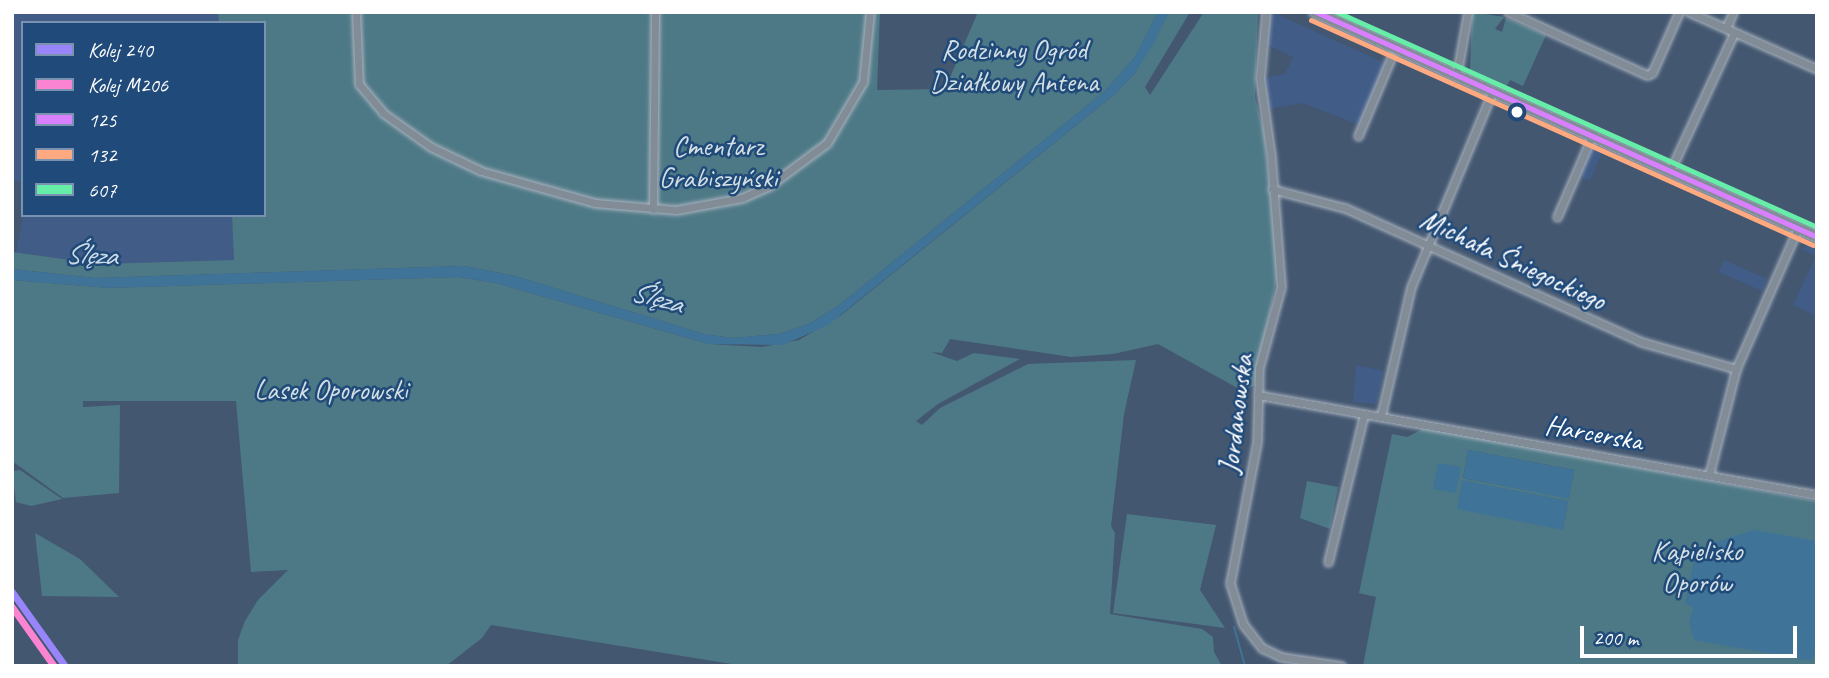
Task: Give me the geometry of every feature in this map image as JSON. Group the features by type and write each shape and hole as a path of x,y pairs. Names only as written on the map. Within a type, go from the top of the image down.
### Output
{"main road":[{"path":"1315,12 1457,73 1817,237"}],"street":[{"path":"356,12 359,84 383,113 431,147 481,171 542,189 595,203 653,209 741,198 785,177 817,153 858,98 866,68 870,12"},
{"path":"653,209 655,12"},
{"name":"Jordanowska","path":"1266,12 1260,78 1281,287 1262,355 1257,443 1230,576 1242,624 1262,648 1281,657 1341,666"},
{"path":"1457,73 1468,12"},
{"path":"1508,12 1647,75 1652,73 1679,12"},
{"path":"1689,12 1817,69"},
{"path":"1726,28 1733,12"},
{"path":"1670,171 1734,33"},
{"path":"1358,136 1391,58"},
{"path":"1381,416 1400,328 1426,244 1493,90"},
{"path":"1557,217 1592,136"},
{"name":"Michała Śniegockiego","path":"1272,189 1335,204 1642,342 1736,369"},
{"path":"1709,475 1736,369 1798,228"},
{"name":"Harcerska","path":"1258,395 1817,495"},
{"path":"1328,562 1364,414"}],"shaded area":[{"path":"12,12 218,12 219,21 21,21 21,181 12,181"},
{"path":"1158,12 1169,12 1135,73 1115,94 828,325 783,345 709,344 496,283 458,277 109,288 12,280 12,269 95,278 464,266 515,276 704,334 733,338 779,334 809,324 838,306 1105,91 1135,57"},
{"path":"1272,12 1387,64 1360,125 1303,103 1269,109 1265,78 1285,74 1293,57 1266,44"},
{"path":"1591,145 1603,150 1590,181 1578,176"},
{"path":"23,217 232,217 235,260 100,264 16,253"},
{"path":"1806,242 1817,246 1817,316 1793,305 1816,256 1803,250"},
{"path":"1724,260 1767,279 1762,291 1719,272"},
{"path":"1356,365 1384,371 1376,404 1353,402"},
{"path":"1468,450 1574,470 1569,499 1463,478"},
{"path":"1438,463 1461,467 1456,493 1433,489"},
{"path":"1462,480 1568,501 1563,530 1457,509"},
{"path":"1754,530 1817,541 1817,643 1812,661 1694,640 1689,623 1693,608 1685,603 1695,556 1701,556 1713,543"}],"green space":[{"name":"Cmentarz Grabiszyński","path":"218,12 880,12 877,90 945,89 978,12 1158,12 1135,57 1105,91 838,306 809,324 779,334 733,338 704,334 515,276 464,266 95,278 12,269 12,252 100,264 234,260 232,217 266,217 266,21 219,21"},
{"name":"Lasek Oporowski","path":"1169,12 1190,12 1145,87 1150,95 1204,12 1258,12 1255,97 1264,132 1278,274 1254,386 1241,390 1158,344 1113,354 1071,357 950,339 942,353 931,352 957,361 974,353 1020,359 938,404 916,421 922,425 940,408 1028,364 1136,360 1124,414 1111,526 1115,533 1110,614 1202,629 1213,637 1214,652 1222,666 744,666 491,625 482,638 446,666 238,666 238,640 245,621 258,600 288,570 251,572 236,401 83,401 83,407 120,405 119,493 63,498 12,461 12,280 109,288 458,277 496,283 709,344 762,347 799,340 840,316 1115,94 1135,73"},
{"path":"1472,12 1504,17 1495,29 1502,32 1506,18 1546,35 1523,86 1510,80 1506,87 1470,70"},
{"name":"Kąpielisko Oporów","path":"1425,428 1817,501 1817,666 1363,666 1376,597 1359,593 1392,434 1407,437","holes":["1468,450 1574,470 1569,498 1463,478","1462,481 1568,501 1563,529"]},
{"path":"20,470 62,499 31,506 16,502 12,471"},
{"path":"1307,481 1338,487 1330,529 1300,518"},
{"path":"1127,514 1216,525 1200,590 1225,628 1113,613"},
{"path":"35,533 80,559 119,597 42,596"}],"waterway":[{"path":"1234,627 1245,666"}],"rail line":[{"name":"240","path":"12,592 65,666"},
{"name":"M206","path":"12,607 54,666"}],"transit line":[{"name":"125","path":"1316,12 1817,237"},
{"name":"607","path":"1337,12 1817,227"},
{"name":"132","path":"1311,20 1813,245"}],"park label":[{"name":"Rodzinny Ogród Działkowy Antena","path":"1014,66"}],"water label":[{"name":"Ślęza","path":"91,254"},
{"name":"Ślęza","path":"657,297"}]}
